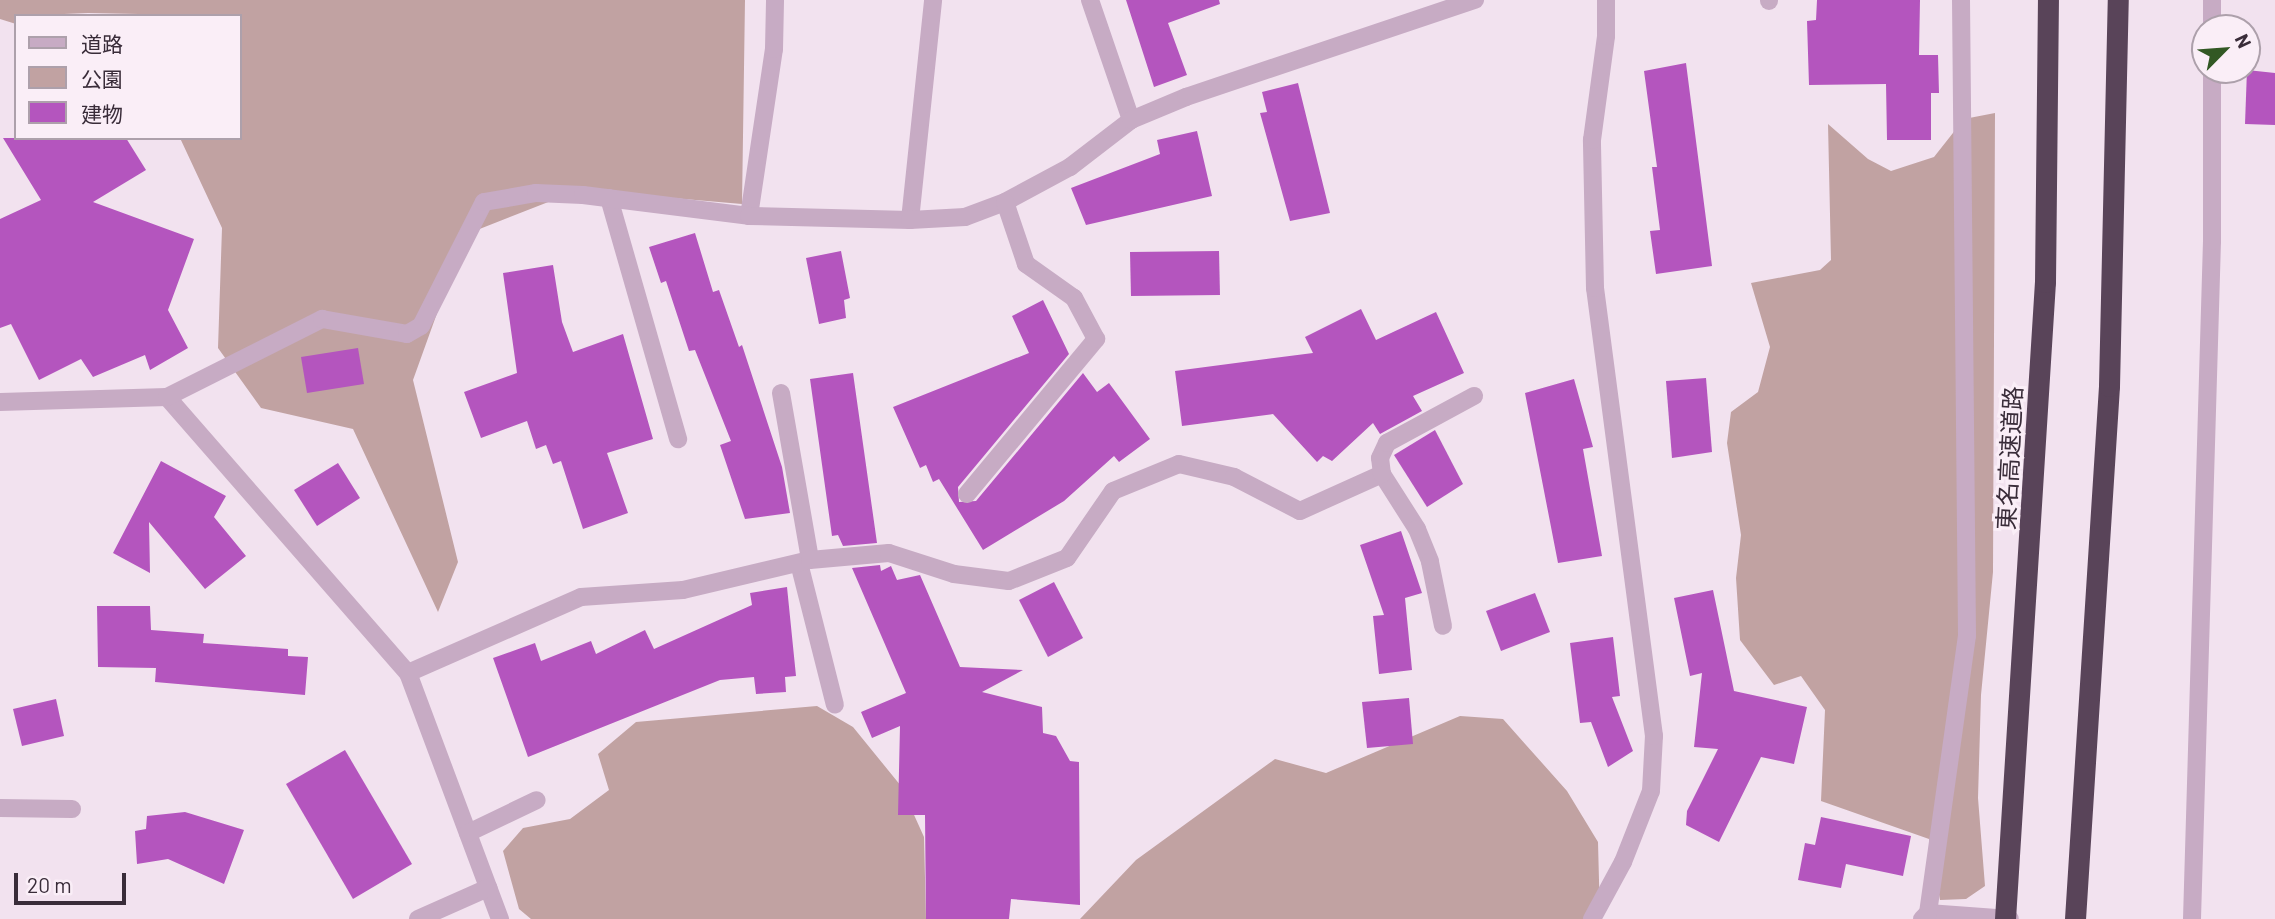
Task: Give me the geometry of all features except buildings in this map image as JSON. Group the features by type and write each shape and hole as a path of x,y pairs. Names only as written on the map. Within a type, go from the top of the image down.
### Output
{"highway":[{"name":"東名高速道路","path":"2008,919 2045,282 2048,0"},
{"path":"2075,919 2109,386 2118,0"}],"street":[{"path":"749,216 774,48 775,0"},
{"path":"910,220 933,0"},
{"path":"1090,0 1131,120"},
{"path":"0,402 167,397 322,319 407,334 421,326 484,202 536,193 609,198 749,216 910,220 965,217 1005,202 1070,167 1131,120 1303,55 1475,0"},
{"path":"1592,919 1623,862 1651,791 1654,736 1595,288 1592,141 1606,36 1606,0"},
{"path":"1961,0 1967,636 1930,915 2008,919"},
{"path":"2192,919 2212,241 2212,84"},
{"path":"609,198 678,439"},
{"path":"967,494 1096,339 1074,298 1026,264 1005,202"},
{"path":"781,393 804,561 835,705"},
{"path":"1443,626 1430,562 1417,529 1382,474 1380,458 1387,443 1474,396"},
{"path":"167,397 408,673 500,919"},
{"path":"408,673 581,597 683,590 804,561 889,553 954,574 1009,581 1067,558 1113,491 1180,464 1234,477 1300,511 1382,474"},
{"path":"468,833 537,800"},
{"path":"0,808 72,809"},
{"path":"418,919 488,888"}],"green space":[{"path":"0,0 745,0 742,204 579,190 477,230 445,291 413,380 458,562 438,612 353,429 261,408 218,348 222,228 181,140 242,140 242,14 14,14 14,23 0,19"},
{"path":"1995,113 1993,572 1981,695 1978,798 1985,886 1966,899 1940,900 1929,839 1821,801 1825,710 1801,676 1774,685 1740,640 1736,578 1741,535 1727,443 1731,412 1758,392 1770,347 1751,283 1820,270 1831,260 1828,124 1868,159 1891,171 1934,157 1964,119"},
{"path":"817,706 853,727 901,786 924,837 926,919 531,919 519,909 503,851 523,828 570,819 609,790 598,754 636,722"},
{"path":"1460,716 1503,719 1567,791 1598,842 1600,919 1080,919 1136,860 1275,759 1326,773"}]}
